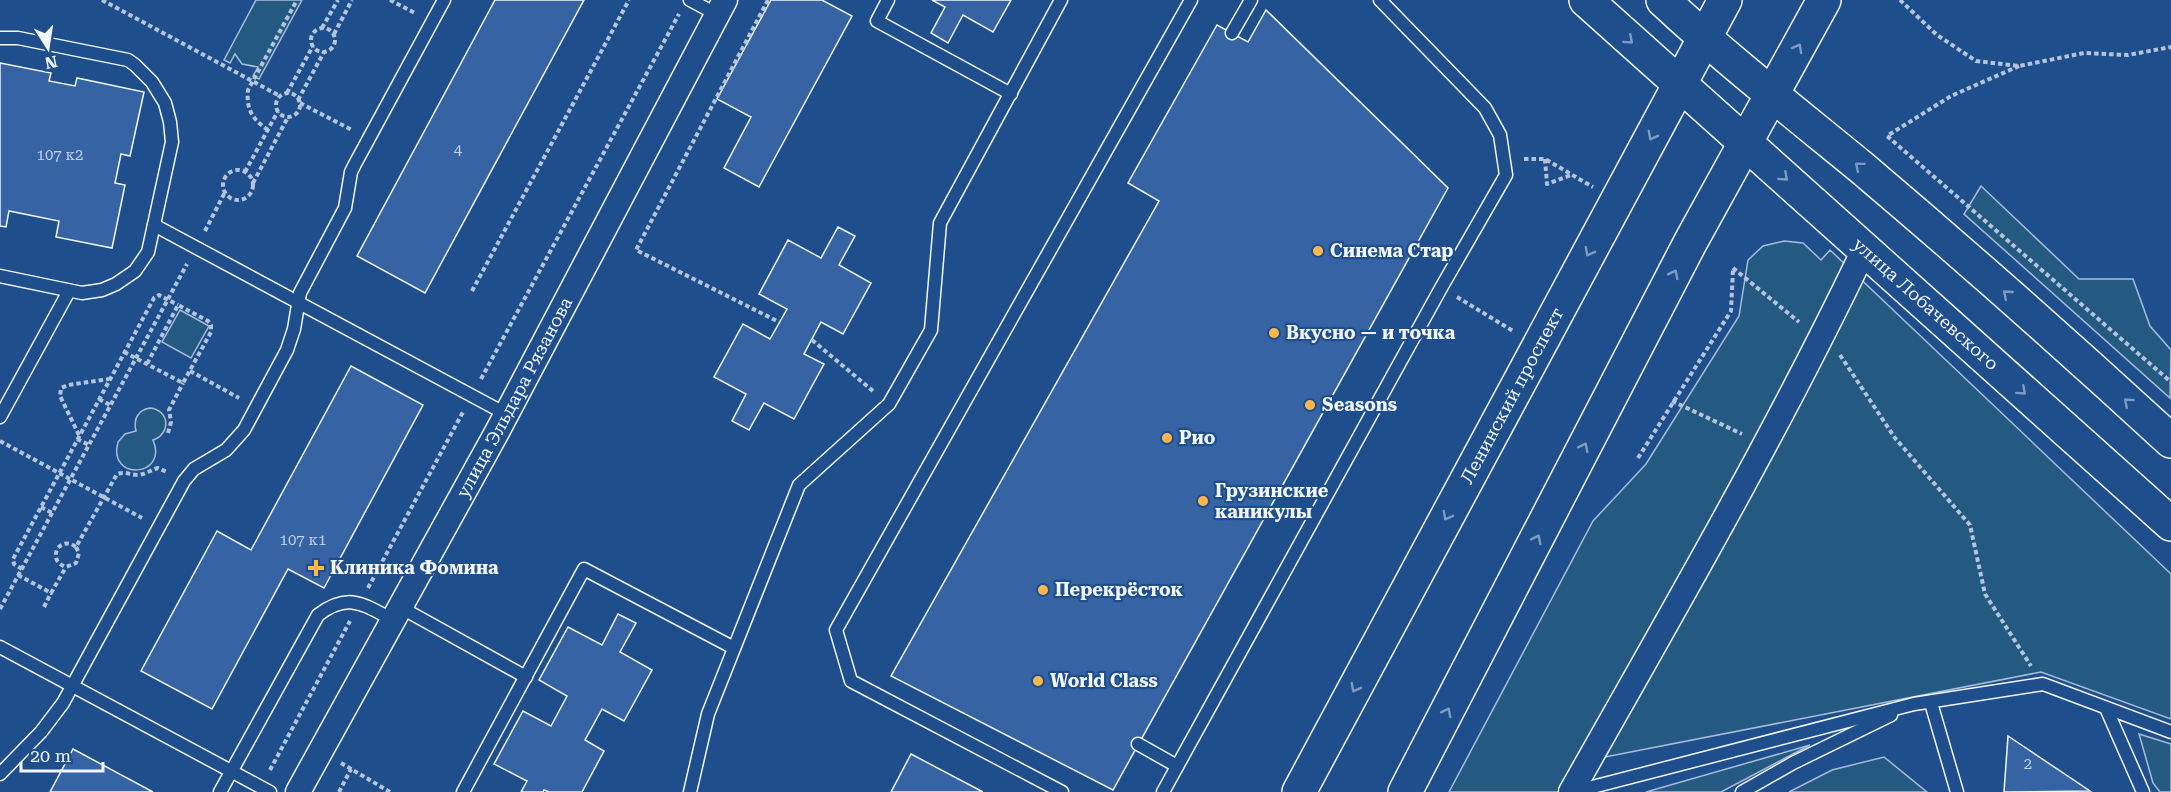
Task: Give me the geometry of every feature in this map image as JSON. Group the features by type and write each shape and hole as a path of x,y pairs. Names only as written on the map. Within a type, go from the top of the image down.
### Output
{"main road":[{"name":"улица Лобачевского","path":"1586,0 2171,524"},
{"path":"1663,0 1704,38 1860,167 2163,429"},
{"name":"Ленинский проспект","path":"1299,792 1725,0"},
{"path":"1405,792 1690,243 1824,0"}],"street":[{"name":"улица Эльдара Рязанова","path":"298,792 506,414 722,7"},
{"path":"1571,792 1766,445 1821,340 1864,250"}],"lane":[{"path":"0,774 48,724 72,686 184,481 194,469 232,445 244,430 287,350 294,328 297,302 304,284 345,208 351,172 444,0"},
{"path":"690,0 722,7"},
{"path":"888,0 877,21 1011,94"},
{"path":"690,792 708,714 799,485 889,404 931,330 940,222 1061,0"},
{"path":"1062,792 851,681 836,630 1191,0"},
{"path":"1232,33 1251,0"},
{"path":"1163,792 1441,288 1506,175 1500,135 1485,108 1380,0"},
{"path":"0,38 18,38 128,60 152,82 168,112 172,142 148,252 135,271 102,290 82,293 0,276"},
{"path":"154,225 506,414"},
{"path":"0,417 69,291"},
{"path":"462,792 584,569 734,648"},
{"path":"220,792 312,623 318,615 334,604 360,602 396,613 526,677"},
{"path":"0,647 270,792"},
{"path":"1571,792 1914,704 2043,684 2171,732"},
{"path":"1931,703 1957,792"},
{"path":"1742,792 1914,704"},
{"path":"2106,708 2143,792"},
{"path":"1138,744 1177,766"}],"path":[{"path":"102,0 280,96"},
{"path":"268,130 256,122 248,106 248,90 297,0"},
{"path":"322,28 338,0"},
{"path":"253,183 245,172 235,170 226,176 223,187 225,192 234,199 240,200 250,194 253,183 288,117 297,113 299,101 324,52 334,46 334,34 352,0"},
{"path":"390,0 432,22"},
{"path":"472,291 629,0"},
{"path":"768,0 636,250 779,322"},
{"path":"1900,0 1937,35 1976,61 2019,66"},
{"path":"288,117 278,111 276,106 280,96 287,93 313,46 312,37 318,29 322,28 327,28 334,34"},
{"path":"313,46 320,52 324,52"},
{"path":"2171,47 2128,55 2084,53 2019,66 1951,96 1887,136 2171,382"},
{"path":"287,93 369,138"},
{"path":"245,172 278,111"},
{"path":"1572,175 1547,184 1545,159 1593,187"},
{"path":"0,609 225,192"},
{"path":"1638,458 1731,311 1733,268 1821,340 1836,348 1895,438 1970,525 1985,594 2043,684"},
{"path":"1441,288 1513,331"},
{"path":"22,569 14,564 13,559 124,352 155,296 159,295 212,325 211,332 169,408 171,422 168,433"},
{"path":"147,364 178,305"},
{"path":"812,340 889,404"},
{"path":"124,352 183,383"},
{"path":"190,371 256,407"},
{"path":"88,445 78,437 60,396 61,388 110,379"},
{"path":"99,399 110,405"},
{"path":"1672,401 1766,445"},
{"path":"0,441 159,527"},
{"path":"76,548 116,476 121,472 142,475 160,468 184,481"},
{"path":"40,507 52,513"},
{"path":"44,607 66,567 76,563 79,553 68,543 57,549 56,558 62,566 66,567"},
{"path":"18,575 51,594"},
{"path":"339,792 351,769 390,792"}],"shaded area":[{"path":"256,0 302,0 259,79 253,76 258,67 242,64 235,54 230,63 224,60"},
{"path":"1981,186 2079,279 2133,279 2150,326 2171,350 2170,398 1964,214"},
{"path":"1784,241 1803,243 1821,260 1830,250 2171,574 2171,719 2041,672 1605,757 1583,754 1562,792 1449,792 1593,521 1646,464 1739,316 1748,260 1763,246"},
{"path":"180,310 209,326 191,358 162,342"},
{"path":"150,408 161,413 166,422 163,433 153,440 156,452 153,462 137,470 128,469 121,464 117,455 118,442 125,434 136,431 137,416"},
{"path":"2139,734 2171,744 2171,792 2160,792 2153,783"},
{"path":"1810,745 1721,792 1646,792"},
{"path":"1884,757 1927,792 1789,792 1832,770"}],"building":[{"path":"495,0 584,0 425,293 357,256"},
{"path":"771,0 822,0 852,16 759,187 724,168 751,117 717,99"},
{"path":"932,0 1011,0 993,32 963,15 948,43 931,33 945,7"},
{"name":"Рио","path":"1266,10 1448,188 1113,790 891,676 1159,201 1128,183 1217,25 1248,42"},
{"path":"0,63 51,73 49,81 75,86 77,78 144,92 130,156 121,154 115,183 125,185 112,248 56,237 59,221 9,211 6,227 0,226"},
{"path":"838,227 855,236 839,265 871,283 843,334 821,322 804,354 824,364 794,419 764,403 749,430 732,421 746,394 714,377 743,324 770,339 787,309 759,294 788,240 821,258"},
{"path":"351,366 423,405 324,588 288,569 212,709 141,671 217,531 251,550"},
{"path":"618,614 636,623 620,652 652,670 624,721 602,709 585,740 604,751 582,792 544,790 543,792 521,792 527,781 494,764 523,711 551,726 567,696 539,680 568,627 602,645"},
{"path":"2008,736 2090,791 2004,792"},
{"path":"73,749 153,792 50,792"},
{"path":"911,754 983,792 891,792"}],"place":[{"name":"Синема Стар","path":"1318,251"},
{"name":"Вкусно — и точка","path":"1274,333"},
{"name":"Seasons","path":"1310,405"},
{"name":"Рио","path":"1167,438"},
{"name":"Грузинские каникулы","path":"1203,501"},
{"name":"Клиника Фомина","path":"316,568"},
{"name":"Перекрёсток","path":"1043,590"},
{"name":"World Class","path":"1038,681"}]}
